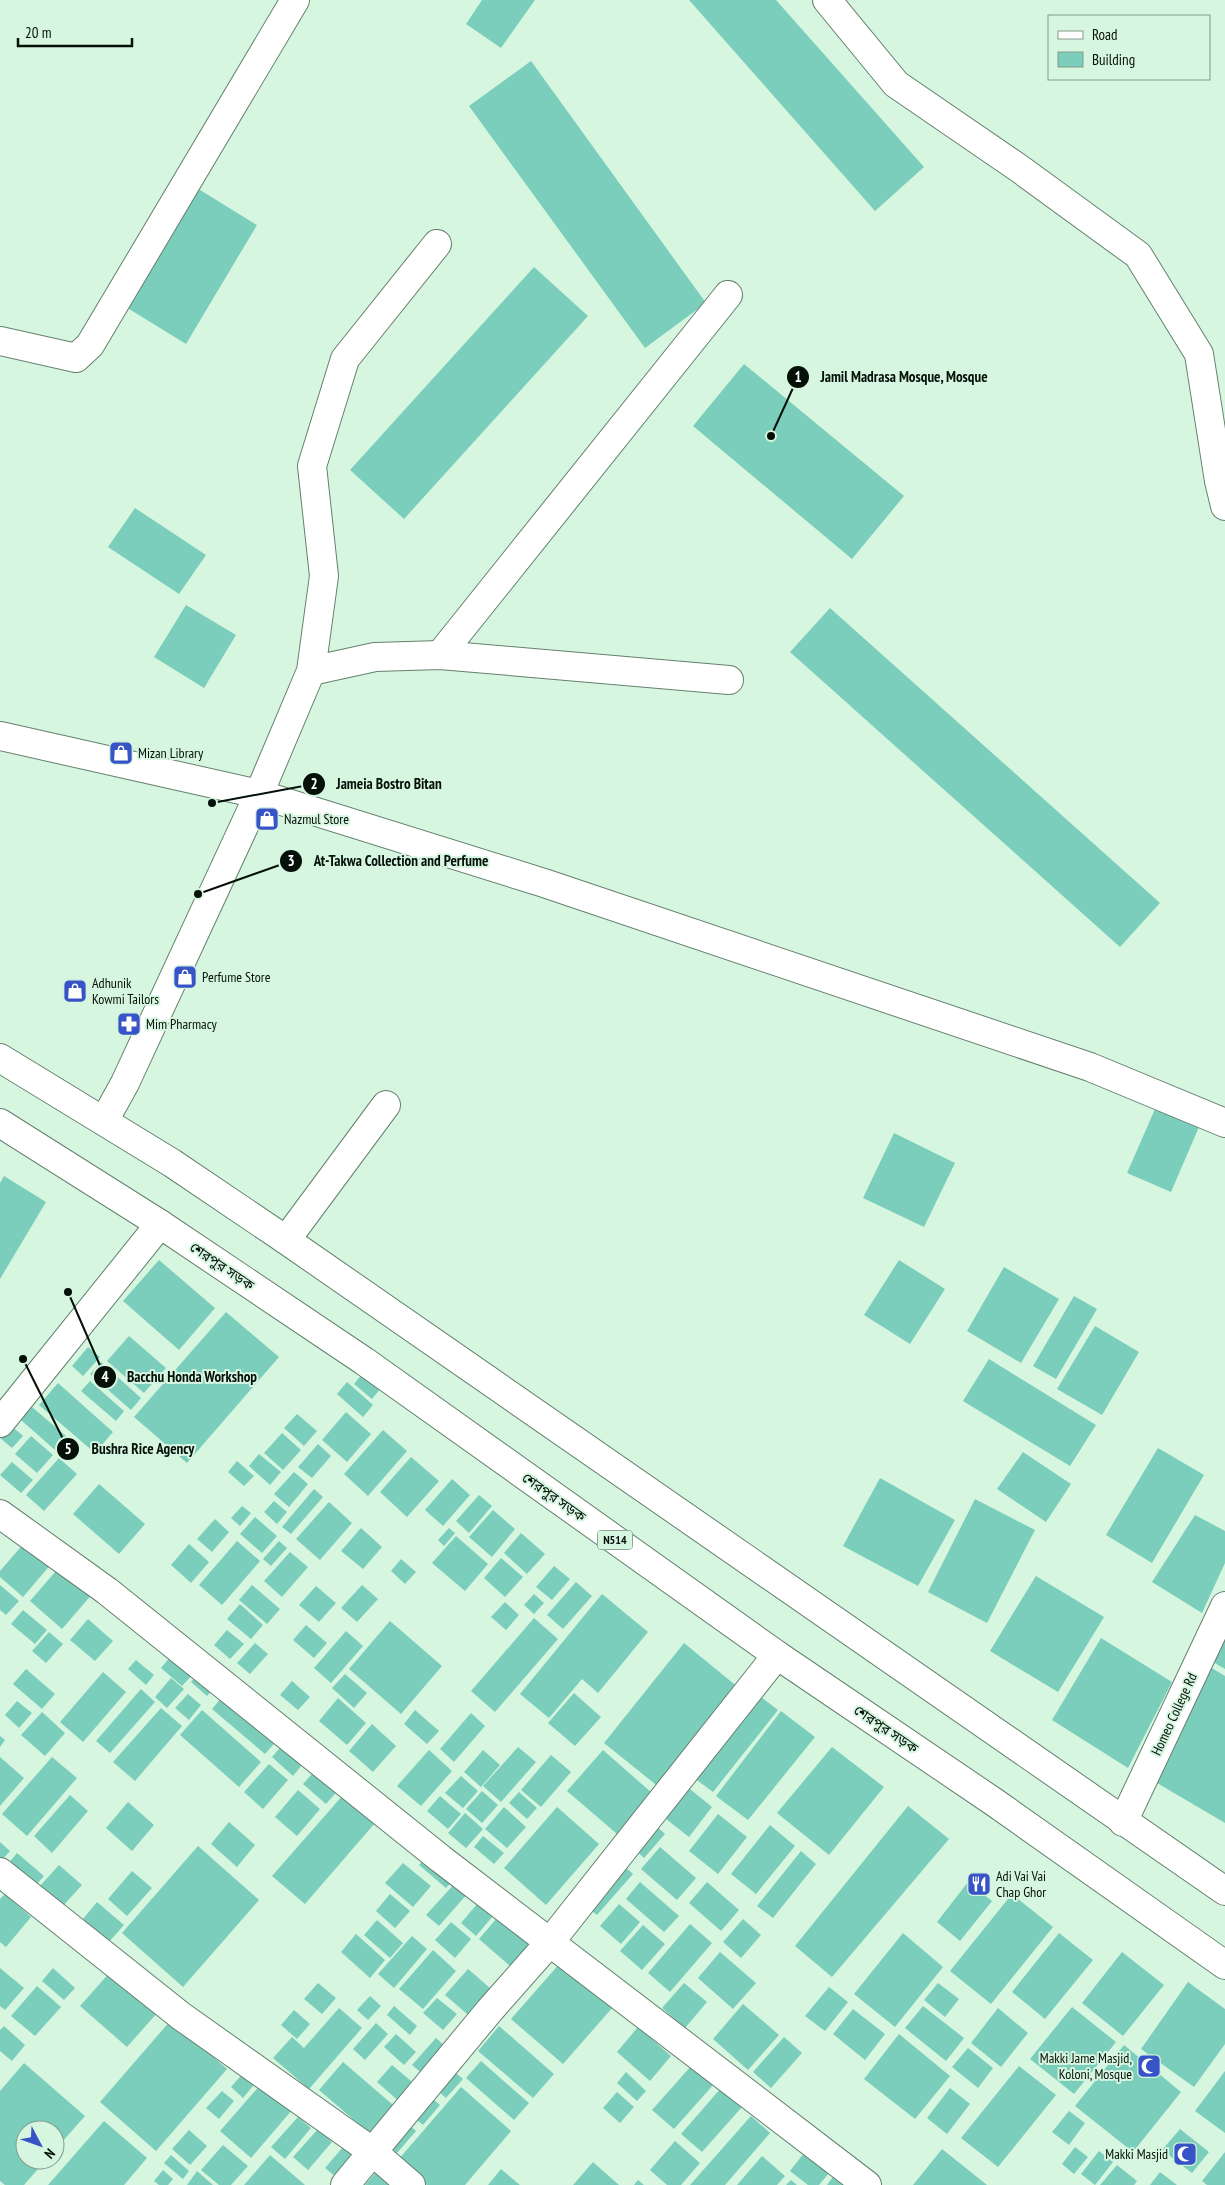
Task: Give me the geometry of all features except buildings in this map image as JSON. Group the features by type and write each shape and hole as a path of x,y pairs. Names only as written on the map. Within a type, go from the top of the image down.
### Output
{"main road":[{"path":"0,341 76,358 90,344 295,0"},
{"path":"827,0 896,84 1020,169 1138,254 1199,354 1219,481 1225,506"},
{"path":"104,1121 125,1084 259,794 311,671 324,576 312,466 345,359 437,244"},
{"path":"440,655 728,295"},
{"path":"311,671 375,657 440,655 729,680"},
{"path":"0,736 259,794 544,883 1090,1067 1225,1123"},
{"path":"0,1058 172,1164 286,1240 1225,1891"},
{"path":"286,1240 386,1105"},
{"name":"শেরপুর সড়ক","path":"0,1123 160,1224 364,1361 777,1655 994,1802 1225,1966"},
{"path":"0,1423 160,1224"},
{"path":"0,1514 107,1591 441,1859 867,2185"},
{"name":"Homeo College Rd","path":"1123,1822 1225,1606"},
{"path":"345,2185 490,2010 550,1942 777,1655"},
{"path":"0,1872 181,2016 373,2152 411,2185"}],"place":[{"name":"Jamil Madrasa Mosque, Mosque","path":"771,436"},
{"name":"Mizan Library","path":"121,753"},
{"name":"Jameia Bostro Bitan","path":"212,803"},
{"name":"Nazmul Store","path":"267,819"},
{"name":"At-Takwa Collection and Perfume","path":"198,894"},
{"name":"Perfume Store","path":"185,977"},
{"name":"Adhunik Kowmi Tailors","path":"75,991"},
{"name":"Mim Pharmacy","path":"129,1024"},
{"name":"Bacchu Honda Workshop","path":"68,1292"},
{"name":"Bushra Rice Agency","path":"23,1359"},
{"name":"Adi Vai Vai Chap Ghor","path":"979,1884"},
{"name":"Makki Jame Masjid, Koloni, Mosque","path":"1149,2066"},
{"name":"Makki Masjid","path":"1185,2154"}]}
